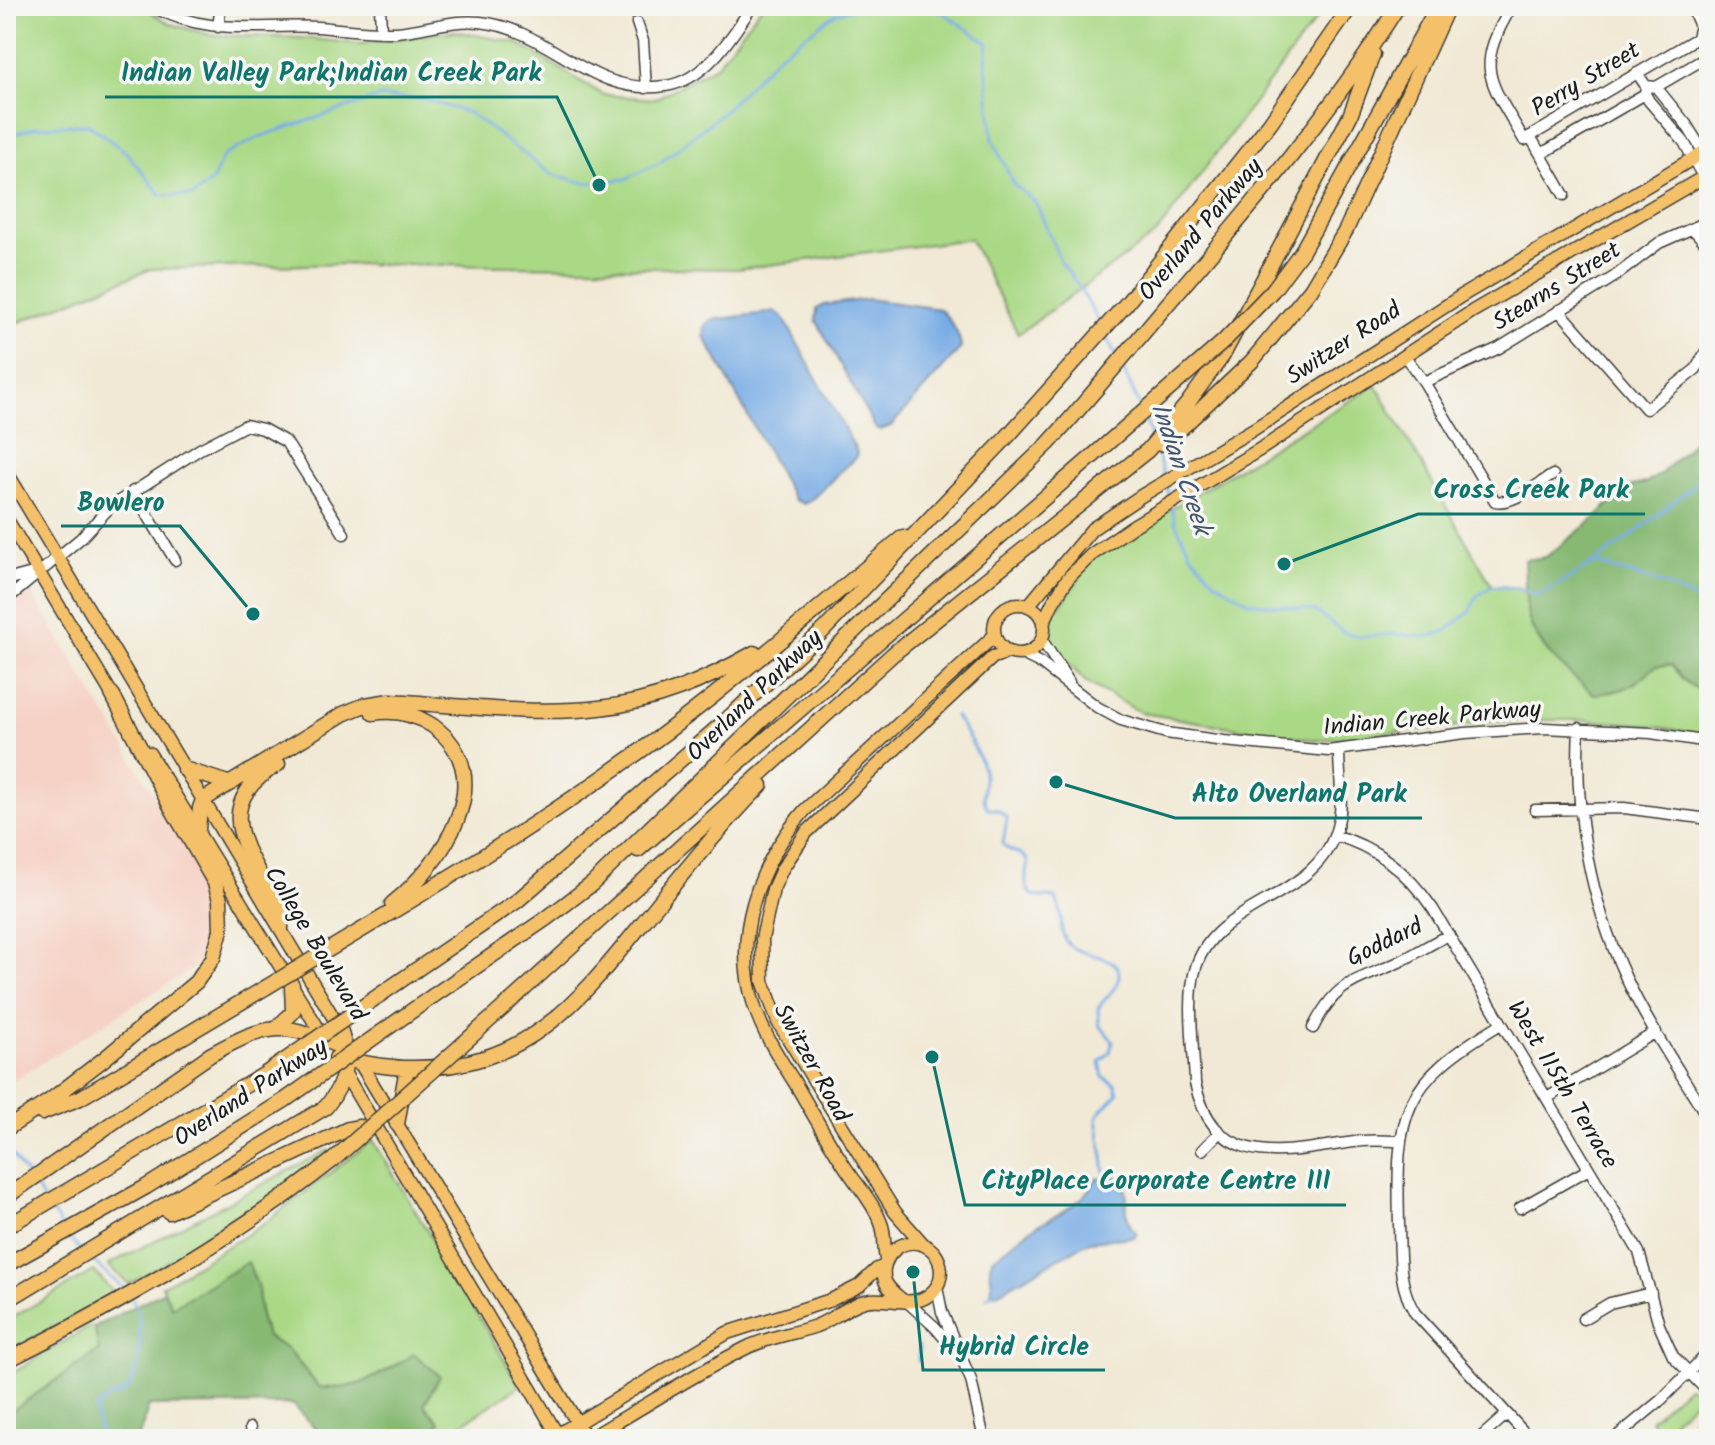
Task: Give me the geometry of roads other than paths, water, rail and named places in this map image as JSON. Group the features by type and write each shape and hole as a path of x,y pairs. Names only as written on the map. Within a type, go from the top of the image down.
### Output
{"highway":[{"name":"Overland Parkway","path":"6,1227 265,1074 517,901 723,723 825,629 955,493 1127,303 1270,123 1351,6"},
{"name":"Overland Parkway","path":"8,1264 107,1209 285,1100 592,884 1026,466 1092,396 1278,174 1379,38 1398,6"},
{"path":"592,884 654,838 1223,342 1273,290 1302,251 1438,6"},
{"path":"6,1364 250,1222 333,1160 925,627 1148,450 1269,343 1317,280 1346,230 1448,6"},
{"path":"1172,430 1223,355 1260,287 1350,116 1379,38"},
{"path":"13,1126 80,1098 442,882 579,794 712,697 955,493"},
{"path":"198,830 203,800 343,714 365,705 390,701 552,711 622,705 667,694 716,675 783,637"},
{"path":"13,1126 104,1059 196,982 213,958 221,930 220,900 215,883 112,694"},
{"path":"281,928 282,913 240,838 238,815 245,794 274,766 360,717 384,711 407,714 428,723 451,745 462,774 462,805 449,841 427,872 350,937"},
{"path":"278,1027 303,1032 326,1042 347,1059 407,1068 451,1065 502,1052 533,1036 562,1016 595,982 704,847 767,779 777,759"},
{"path":"184,769 228,783"},
{"path":"6,1197 210,1055 234,1042 278,1027 293,1012 292,985"},
{"path":"130,1228 318,1113 334,1098 347,1059 338,1024"},
{"path":"397,1124 407,1068"},
{"path":"6,1301 130,1228 348,1129 376,1128"}],"main road":[{"name":"Switzer Road","path":"885,1263 883,1227 763,1030 748,983 747,938 754,895 773,853 805,810 995,635 1000,613 1013,605 1028,606 1092,529 1463,295 1704,156"},
{"name":"Switzer Road","path":"924,1245 895,1212 772,1009 761,970 762,939 769,902 789,857 806,833 993,657 1037,647 1042,640 1043,624 1052,604 1068,578 1091,555 1473,311 1707,180"},
{"name":"College Boulevard","path":"6,471 338,1024"},
{"name":"College Boulevard","path":"6,518 326,1042"},
{"path":"1028,606 1035,610 1043,624"},
{"path":"995,635 998,642 1016,653"},
{"path":"858,761 867,773"},
{"path":"747,938 762,939"},
{"path":"347,1059 376,1128 556,1438 577,1423 735,1330 831,1300 859,1286 885,1263 896,1248 905,1244 924,1245 938,1259 941,1268 937,1287 923,1299 865,1300 819,1325 744,1349 588,1439 577,1423 397,1124 347,1059"},
{"path":"842,1162 859,1151"},
{"path":"885,1263 885,1282 903,1300"},
{"path":"735,1330 744,1349"}],"street":[{"path":"151,6 188,22 218,27 317,27 381,32 460,22 492,24 519,32 609,82 631,88 668,86 690,77 731,37 752,6"},
{"path":"218,27 221,6"},
{"path":"380,6 381,32"},
{"path":"1512,6 1499,29 1488,60 1491,82 1541,154 1564,195"},
{"path":"1691,6 1700,26 1697,37"},
{"path":"637,23 643,41 646,88"},
{"name":"Perry Street","path":"1527,138 1709,31"},
{"path":"1541,154 1709,56"},
{"path":"1637,73 1649,89 1686,124 1704,156 1707,180"},
{"name":"Stearns Street","path":"1424,382 1499,348 1624,271 1659,243 1709,221"},
{"path":"1693,229 1709,247"},
{"path":"1559,310 1646,409 1696,369 1709,346"},
{"path":"1404,355 1424,382 1495,501 1511,500 1553,475"},
{"path":"6,600 81,538 110,507 200,449 246,425 263,429 286,442 344,534"},
{"path":"133,491 175,560"},
{"path":"6,583 38,572"},
{"name":"Indian Creek Parkway","path":"1042,640 1073,691"},
{"name":"Indian Creek Parkway","path":"1016,653 1040,663 1073,691 1121,720 1166,733 1300,750 1339,750 1505,729 1579,728 1651,733 1709,742"},
{"path":"1579,728 1580,808 1591,872 1605,922 1627,979 1709,1120"},
{"path":"1339,750 1342,801 1334,835 1324,856 1298,882 1228,924 1200,956 1193,982 1195,1083 1203,1108 1220,1132 1233,1143 1266,1153 1364,1141 1399,1141"},
{"path":"1535,810 1668,811 1709,819"},
{"name":"West 115th Terrace","path":"1334,835 1370,848 1404,873 1420,890 1639,1252 1664,1338 1673,1356 1709,1393"},
{"path":"1709,841 1709,882"},
{"name":"Goddard","path":"1313,1028 1324,1006 1344,986 1449,935"},
{"path":"1501,1024 1462,1047 1432,1073 1409,1109 1399,1141 1397,1160 1401,1274 1408,1302 1424,1324 1530,1439"},
{"path":"1547,1098 1656,1032"},
{"path":"1202,1150 1220,1132"},
{"path":"1520,1208 1589,1169"},
{"path":"937,1287 940,1306 971,1380 984,1439"},
{"path":"1583,1319 1610,1303 1651,1293"},
{"path":"903,1300 935,1327 959,1354"},
{"path":"1614,1439 1709,1352"},
{"path":"1479,1439 1507,1414"}],"water":[{"path":"868,299 940,309 954,327 961,348 891,426 881,430 876,429 816,320 817,309 824,305"},
{"path":"774,312 783,317 857,452 856,457 804,504 794,500 704,336 705,325 712,320"},
{"path":"1117,1177 1125,1187 1127,1216 1137,1234 1134,1237 1090,1241 995,1294 991,1292 992,1259 1027,1232 1085,1196 1096,1178"}],"waterway":[{"name":"Indian Creek","path":"6,136 36,127 88,124 127,153 161,195 193,196 213,180 223,156 259,137 380,97 423,99 469,113 551,174 586,183 625,179 661,162 722,113 778,55 835,14 860,6"},
{"name":"Indian Creek","path":"933,6 988,43 986,63 993,140 1014,185 1036,203 1061,262 1101,326"},
{"name":"Indian Creek","path":"1104,333 1117,358"},
{"name":"Indian Creek","path":"1121,365 1141,409"},
{"name":"Indian Creek","path":"1144,416 1152,439"},
{"name":"Indian Creek","path":"1156,450 1164,477"},
{"name":"Indian Creek","path":"1172,508 1175,522 1191,554 1215,581 1249,602 1315,611 1343,632 1362,637 1394,634 1426,637 1444,632 1470,612 1477,596 1492,586 1518,588 1538,595 1561,583 1627,539 1709,473"},
{"name":"Indian Creek","path":"1166,484 1170,500"},
{"path":"1595,563 1666,585 1709,607"},
{"path":"955,716 981,762 985,803 988,808 999,810 1007,818 1003,844 1027,860 1028,890 1035,896 1055,898 1063,934 1069,945 1117,966 1117,983 1098,1009 1099,1025 1113,1041 1110,1052 1100,1062 1103,1077 1115,1084 1118,1093 1097,1118 1106,1178"},
{"path":"6,1146 27,1176"},
{"path":"34,1185 43,1199"},
{"path":"50,1208 63,1229"},
{"path":"67,1235 80,1250"},
{"path":"89,1258 125,1290"},
{"path":"987,1297 992,1293"},
{"path":"103,1439 95,1409 110,1397 127,1390 136,1371 140,1331 132,1299"},
{"path":"918,1361 919,1346"}],"place":[{"name":"Indian Valley Park;Indian Creek Park","path":"599,185"},
{"name":"Cross Creek Park","path":"1284,564"},
{"name":"Bowlero","path":"253,614"},
{"name":"Alto Overland Park","path":"1056,782"},
{"name":"CityPlace Corporate Centre III","path":"932,1057"},
{"name":"Hybrid Circle","path":"913,1272"}]}
